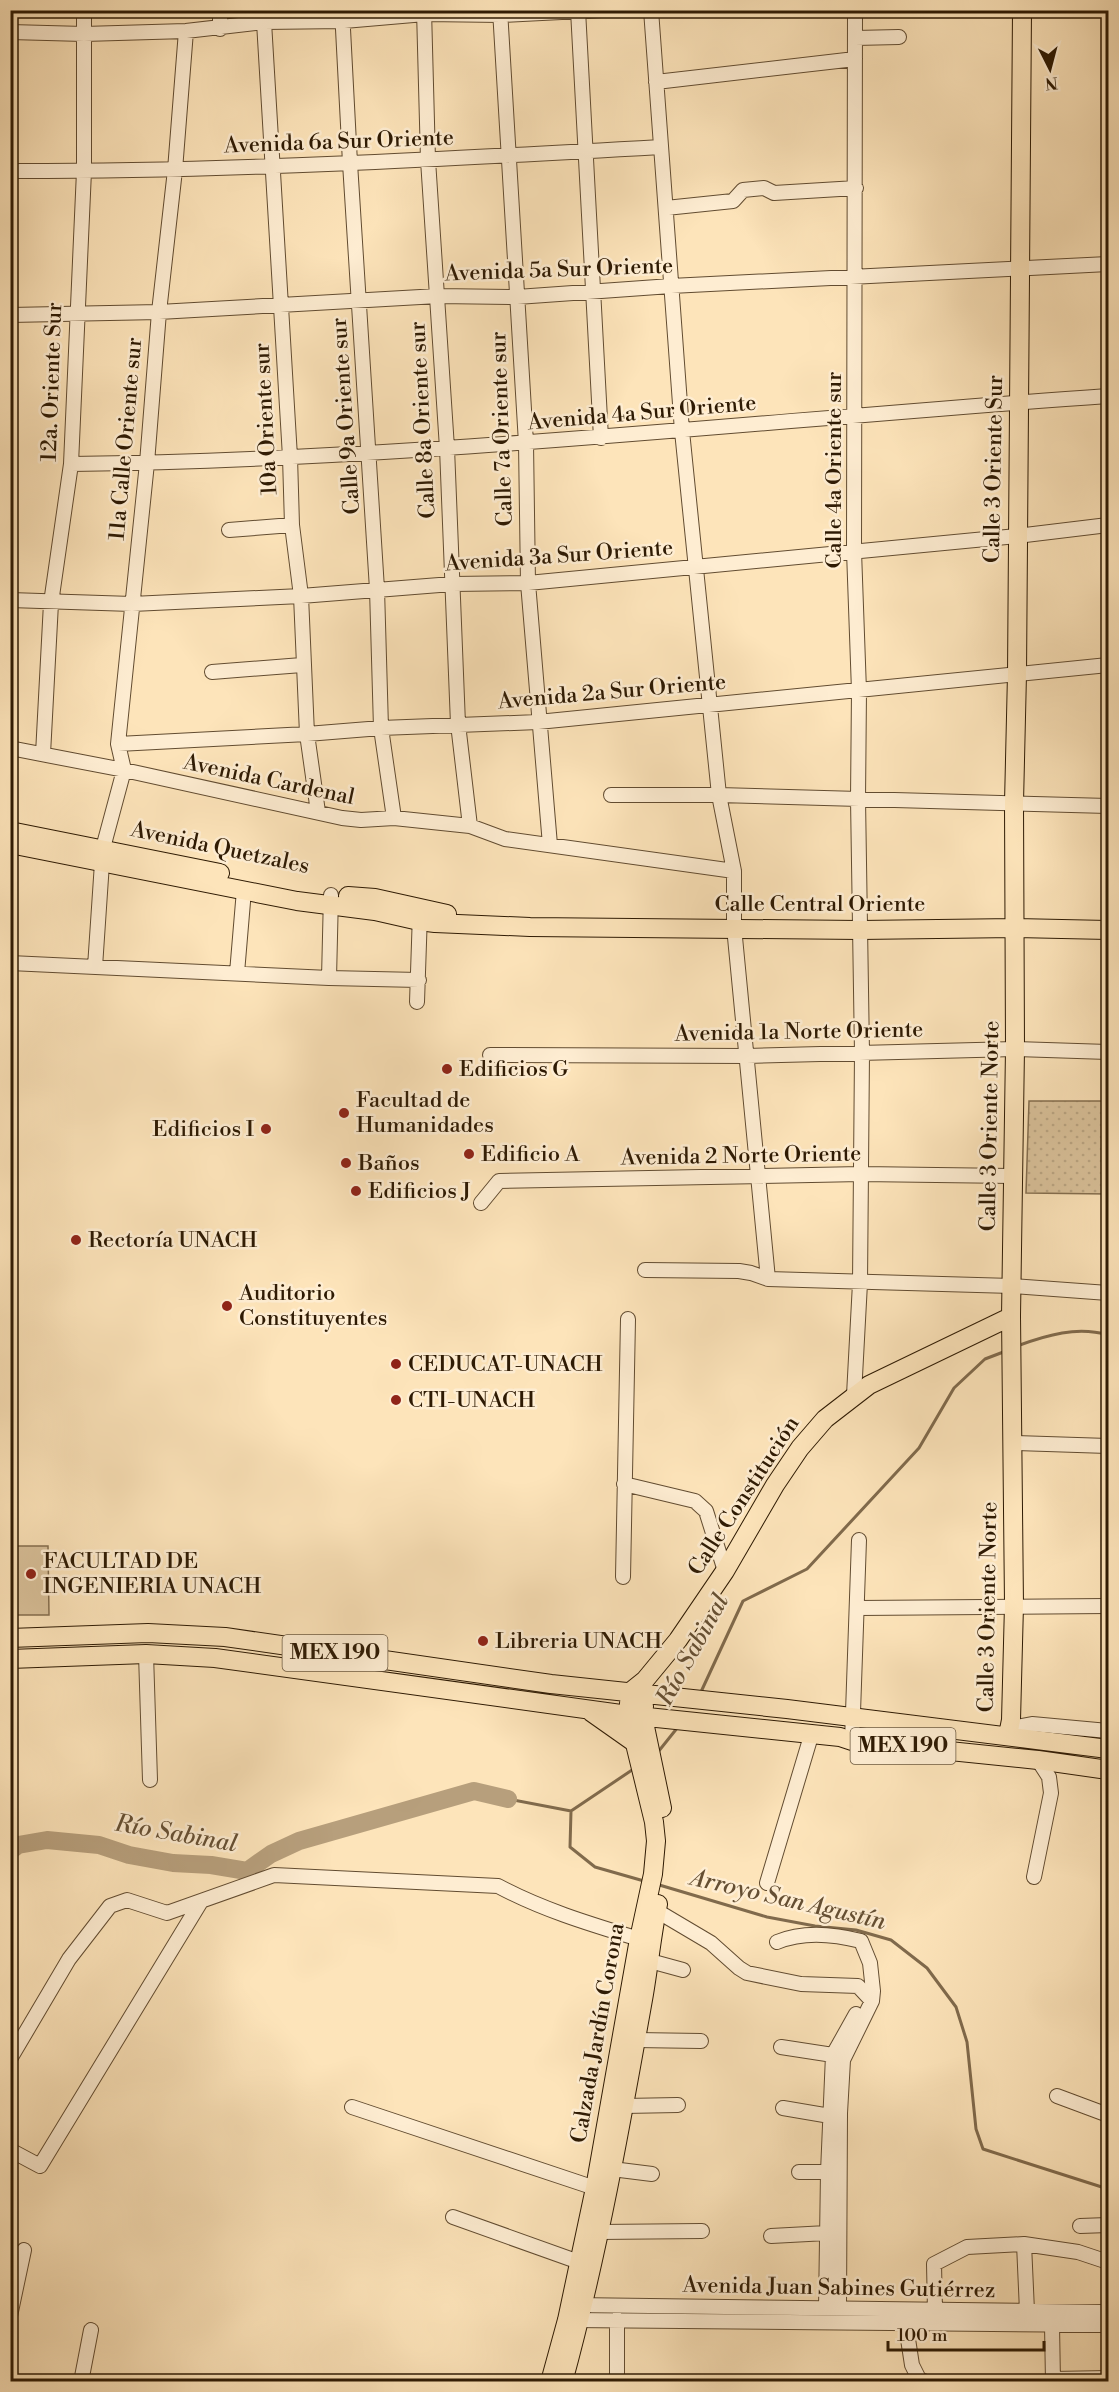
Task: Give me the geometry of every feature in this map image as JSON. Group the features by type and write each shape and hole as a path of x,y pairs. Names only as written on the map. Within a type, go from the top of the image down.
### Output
{"main road":[{"name":"Calle 3 Oriente Sur","path":"1015,927 1014,803 1022,10"},
{"name":"Avenida Quetzales","path":"10,831 244,890 331,900 375,898 420,915 530,927"},
{"name":"Avenida Quetzales","path":"10,844 102,855 290,888 331,900"},
{"name":"Calle Central Oriente","path":"530,927 734,927 860,930 1015,927 1108,930"},
{"name":"Calle 3 Oriente Norte","path":"1008,1735 1011,1720 1014,1605 1013,1371 1009,1322 1012,1286 1015,927"},
{"name":"Calle Constitución","path":"645,1690 725,1571 775,1485 800,1448 825,1419 869,1385 1009,1322"},
{"name":"MEX 190","path":"10,1638 147,1632 225,1637 551,1684 645,1690 708,1700 1108,1749"},
{"name":"MEX 190","path":"10,1659 146,1654 252,1663 643,1717 811,1736 840,1737 852,1741 1038,1760 1108,1770"},
{"name":"Calzada Jardín Corona","path":"550,2382 575,2313 599,2232 650,1961 665,1825 640,1746 645,1690"},
{"path":"587,1709 640,1746"},
{"path":"975,1753 1008,1735 1038,1760"},
{"name":"Calzada Jardín Corona","path":"563,2382 575,2313 579,2262 595,2188 639,1939 655,1900"}],"street":[{"name":"12a. Oriente Sur","path":"43,754 51,603 71,464 84,171 84,10"},
{"path":"220,10 220,29"},
{"path":"10,32 84,34 186,31 343,16 425,12 500,13 601,10"},
{"path":"651,10 682,431 719,795 734,871 734,927 768,1279"},
{"name":"Calle 4a Oriente sur","path":"854,1395 860,1283 862,1053 858,799 859,691 854,551 855,10"},
{"path":"578,11 601,438"},
{"name":"Calle 8a Oriente sur","path":"425,12 428,160 447,448 458,724 470,826"},
{"name":"Calle 7a Oriente sur","path":"500,13 526,444 528,583 550,845"},
{"name":"Calle 9a Oriente sur","path":"343,16 377,589 381,728 394,818"},
{"name":"10a Oriente sur","path":"264,22 282,306 292,525 301,596 302,665 307,734 318,812"},
{"name":"11a Calle Oriente sur","path":"95,967 102,855 124,770 118,744 147,463 159,312 175,170 186,31"},
{"path":"855,38 899,37"},
{"path":"656,82 855,59"},
{"name":"Avenida 6a Sur Oriente","path":"19,171 175,170 428,160 661,147"},
{"path":"666,208 733,201 743,190 764,188 774,193 856,188"},
{"name":"Avenida 5a Sur Oriente","path":"10,315 159,312 438,296 517,297 671,286 1108,264"},
{"name":"Avenida 4a Sur Oriente","path":"71,464 290,457 526,444 855,415 1108,396"},
{"path":"229,530 292,525"},
{"name":"Avenida 3a Sur Oriente","path":"10,600 132,604 301,596 452,584 528,583 1017,536 1108,525"},
{"path":"212,672 302,665"},
{"name":"Avenida 2a Sur Oriente","path":"118,744 381,728 538,722 1108,665"},
{"name":"Avenida Cardenal","path":"10,748 361,820 394,818 470,826 505,839 734,871"},
{"path":"611,795 719,795 1108,806"},
{"path":"237,973 244,890"},
{"path":"329,978 331,900"},
{"path":"417,1002 420,915"},
{"path":"10,963 419,980"},
{"name":"Avenida 1a Norte Oriente","path":"490,1055 747,1056 1015,1049 1108,1052"},
{"name":"Avenida 2 Norte Oriente","path":"481,1203 499,1181 861,1174 1012,1176"},
{"path":"645,1270 739,1271 768,1279 1012,1286 1108,1293"},
{"path":"623,1577 628,1319"},
{"path":"1014,1443 1108,1446"},
{"path":"624,1484 694,1502 706,1511 725,1571"},
{"path":"852,1741 859,1540"},
{"path":"858,1608 1108,1606"},
{"path":"146,1654 150,1780"},
{"path":"1008,1735 1017,1726 1032,1724 1108,1731"},
{"path":"767,1883 811,1736"},
{"path":"1034,1877 1051,1793 1049,1777 1038,1760"},
{"path":"10,2059 75,1950 110,1906 127,1900 167,1913 274,1875 498,1886 524,1900 566,1917 639,1939"},
{"path":"655,1900 747,1972 801,1984 858,1986 870,1996"},
{"path":"10,2150 40,2166 200,1903"},
{"path":"777,1942 789,1936 836,1935 861,1941 870,1963 870,1996 843,2060 830,2116 828,2172 834,2200 827,2233 832,2308"},
{"path":"650,1961 683,1970"},
{"path":"832,2308 837,2086 833,2055 870,1996"},
{"path":"636,2040 701,2041"},
{"path":"781,2047 833,2055"},
{"path":"1057,2096 1108,2115"},
{"path":"624,2106 678,2105"},
{"path":"352,2107 595,2188"},
{"path":"783,2108 830,2116"},
{"path":"612,2169 652,2174"},
{"path":"799,2172 828,2172"},
{"path":"453,2217 579,2262"},
{"path":"1080,2226 1108,2225"},
{"path":"599,2232 702,2231"},
{"path":"771,2236 827,2233"},
{"path":"1024,2244 1027,2311"},
{"path":"935,2310 934,2264 967,2247 1024,2244 1077,2252 1108,2262"},
{"path":"10,2316 24,2250"},
{"name":"Avenida Juan Sabines Gutiérrez","path":"575,2313 782,2315 832,2308 904,2316 935,2310 1010,2317 1027,2311 1108,2312"},
{"path":"575,2313 617,2319 782,2315 1010,2317 1052,2325 1108,2325"},
{"path":"904,2316 912,2365 922,2380"},
{"path":"617,2319 617,2382"},
{"path":"1052,2325 1053,2380 1108,2378"},
{"path":"81,2382 91,2330"},
{"path":"937,2382 954,2382"}],"shaded area":[{"path":"1029,1101 1108,1101 1108,1194 1026,1193"},
{"name":"FACULTAD DE INGENIERIA UNACH","path":"11,1546 48,1546 49,1615 11,1615"}],"waterway":[{"name":"Río Sabinal","path":"1017,1346 1062,1333 1085,1331 1108,1335"},
{"name":"Río Sabinal","path":"700,1694 743,1601 807,1569 919,1448 954,1388 985,1359 1006,1351"},
{"name":"Río Sabinal","path":"658,1752 678,1727"},
{"name":"Río Sabinal","path":"508,1799 571,1811 635,1768"},
{"name":"Río Sabinal","path":"10,1851 18,1845 47,1840 99,1845 129,1855 173,1863 211,1865 247,1871 271,1854 299,1841 474,1791 508,1799"},
{"name":"Arroyo San Agustín","path":"571,1811 570,1847 595,1867 644,1881"},
{"name":"Arroyo San Agustín","path":"656,1884 767,1917 815,1926 856,1930 891,1940 927,1968 956,2007 967,2042 976,2129 983,2149 1108,2189"}],"place":[{"name":"Edificios G","path":"447,1069"},
{"name":"Facultad de Humanidades","path":"344,1113"},
{"name":"Edificios I","path":"266,1129"},
{"name":"Edificio A","path":"469,1154"},
{"name":"Baños","path":"346,1163"},
{"name":"Edificios J","path":"356,1191"},
{"name":"Rectoría UNACH","path":"76,1240"},
{"name":"Auditorio Constituyentes","path":"227,1306"},
{"name":"CEDUCAT-UNACH","path":"396,1364"},
{"name":"CTI-UNACH","path":"396,1400"},
{"name":"FACULTAD DE INGENIERIA UNACH","path":"31,1574"},
{"name":"Libreria UNACH","path":"483,1641"}]}
